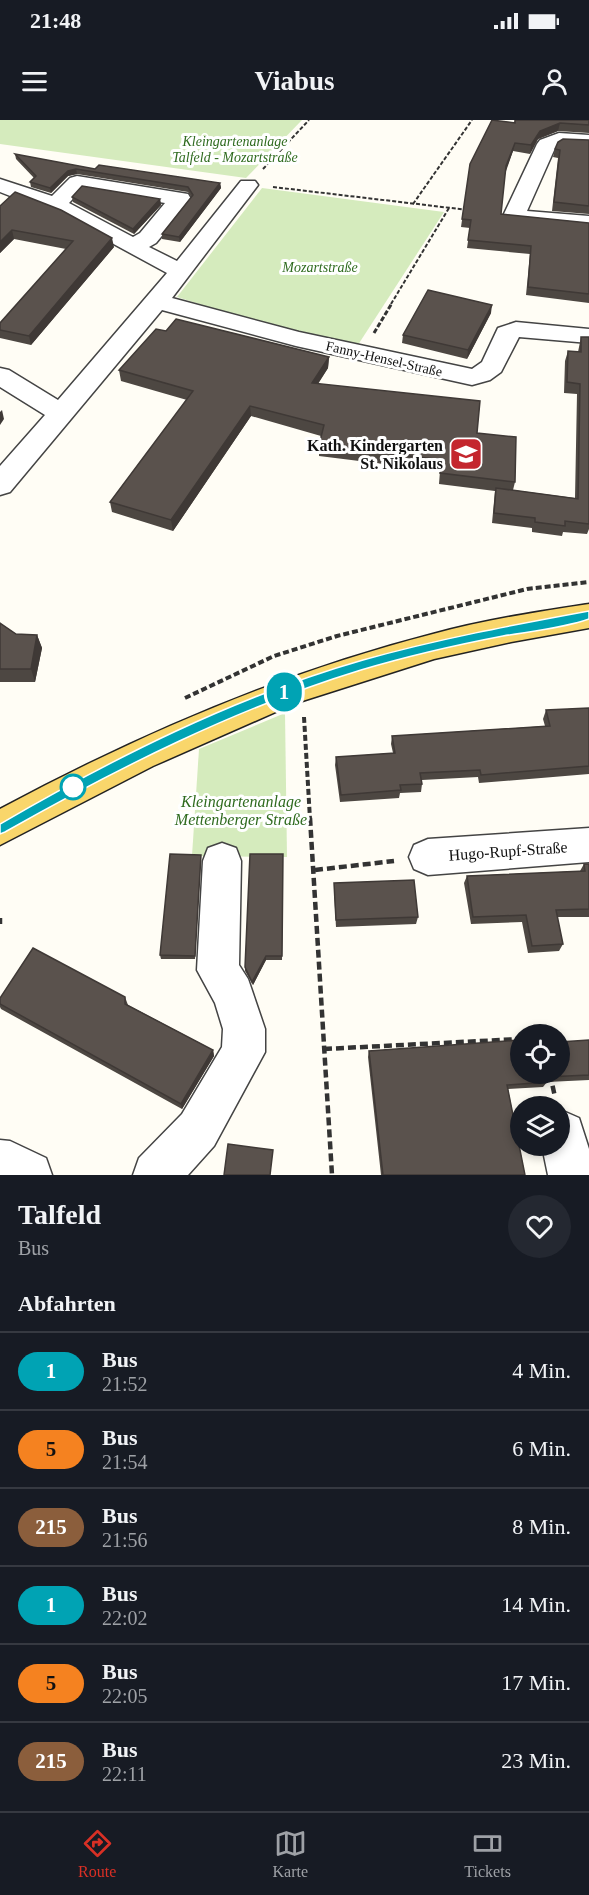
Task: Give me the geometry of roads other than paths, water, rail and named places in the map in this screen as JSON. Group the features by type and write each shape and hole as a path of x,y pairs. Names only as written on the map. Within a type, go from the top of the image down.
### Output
{"main road":[{"path":"0,828 69,789 204,724 297,687 362,665 457,640 589,616"}],"street":[{"path":"589,141 559,139 547,144 514,216 589,223"},
{"path":"54,206 77,182 180,199 148,238 133,247"},
{"path":"0,185 33,195 94,224 153,261 182,270"},
{"path":"0,485 157,302 248,185"},
{"name":"Fanny-Hensel-Straße","path":"157,302 361,354 471,377 485,375 492,369 507,333 516,329 589,336"},
{"path":"0,376 62,414"},
{"name":"Hugo-Rupf-Straße","path":"428,857 589,845"},
{"path":"156,1175 198,1130 243,1052 244,1029 233,994 218,970 222,861"},
{"path":"0,1163 10,1164 29,1175"}],"place":[{"name":"Kath. Kindergarten St. Nikolaus","path":"466,454"}],"park label":[{"name":"Kleingartenanlage Talfeld - Mozartstraße","path":"235,150"},
{"name":"Mozartstraße","path":"320,267"},
{"name":"Kleingartenanlage Mettenberger Straße","path":"241,810"}]}
